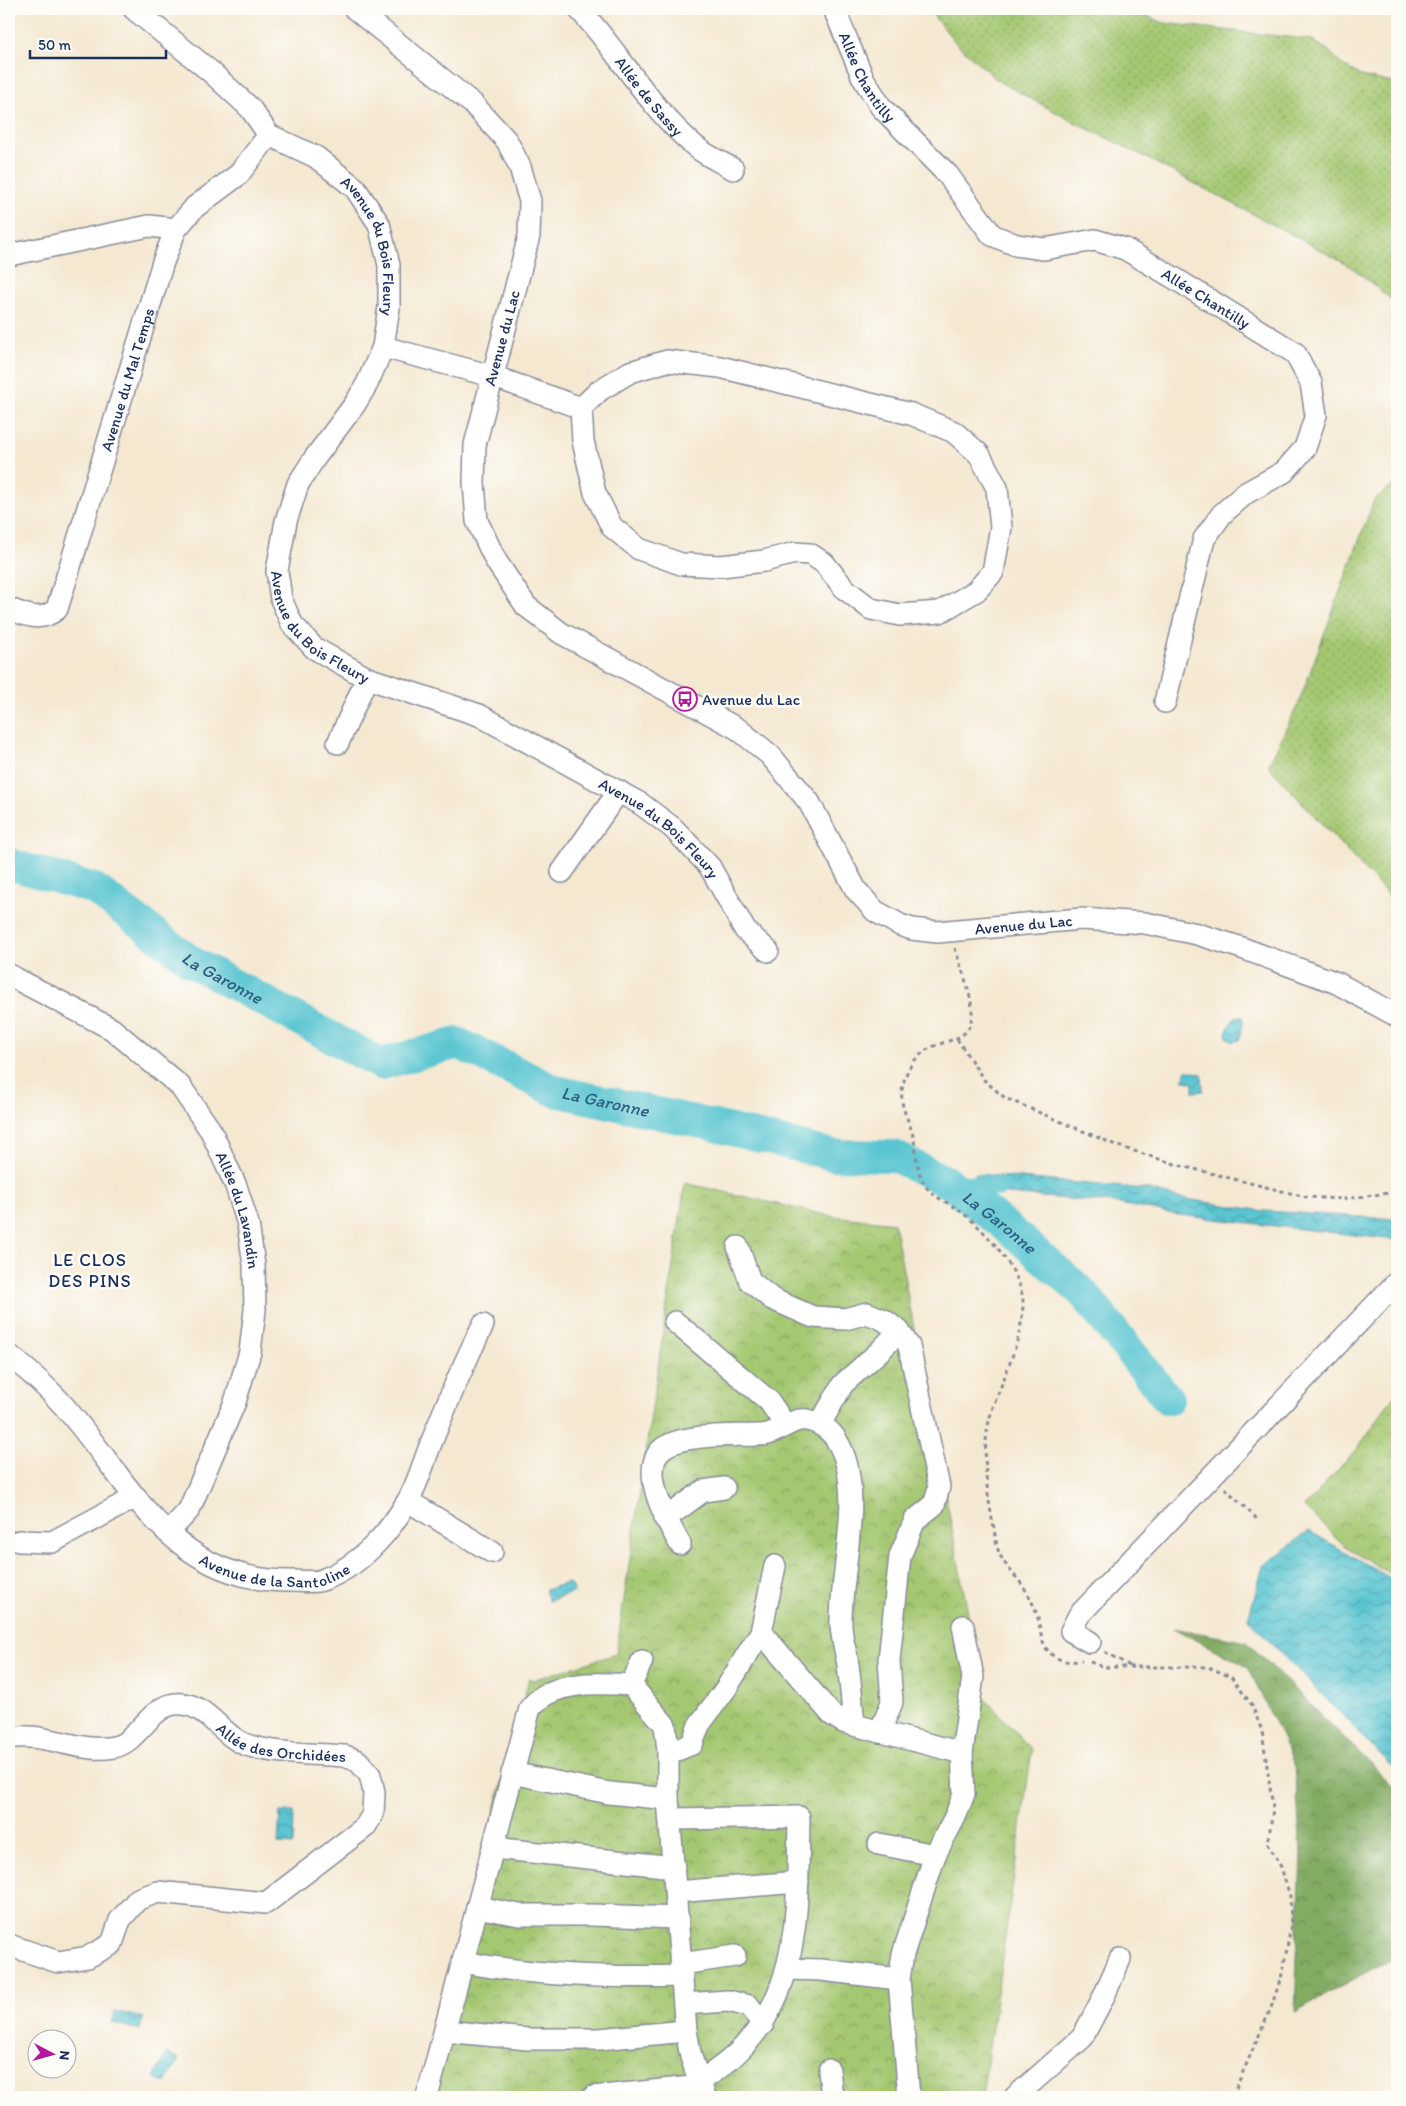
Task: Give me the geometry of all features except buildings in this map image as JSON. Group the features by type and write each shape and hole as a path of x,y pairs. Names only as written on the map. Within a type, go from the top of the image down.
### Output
{"street":[{"name":"Avenue du Bois Fleury","path":"134,9 211,72 250,108 269,135 316,157 355,188 379,224 389,265 390,307 383,347 367,384 355,404 298,484 286,521 277,571 281,599 292,624 314,648 367,678 479,715 641,804 680,834 710,867 745,930 768,951"},
{"name":"Avenue du Lac","path":"355,9 473,104 507,141 520,167 530,201 529,236 475,445 474,483 478,521 496,561 526,606 561,632 738,729 770,755 809,802 856,890 881,915 900,925 924,932 950,932 1082,919 1145,923 1206,936 1337,983 1397,1016"},
{"name":"Allée de Sassy","path":"579,9 600,32 642,90 667,120 698,148 733,169"},
{"name":"Allée Chantilly","path":"834,9 863,78 881,107 948,175 992,235 1016,245 1044,248 1095,240 1125,249 1295,353 1311,383 1316,415 1305,448 1284,472 1246,493 1222,514 1204,539 1165,702"},
{"name":"Avenue du Mal Temps","path":"9,609 36,617 48,616 57,609 163,262 176,229 195,207 238,175 269,135"},
{"path":"9,255 149,226 176,229"},
{"path":"383,347 492,376 581,408"},
{"path":"668,362 720,367 911,414 954,432 979,454 993,480 997,488 1001,527 993,572 976,592 940,612 900,615 871,609 845,589 824,563 810,554 795,553 764,561 721,566 681,564 639,549 612,527 595,493 582,441 581,408 600,390 630,372 668,362"},
{"path":"338,743 367,678"},
{"path":"562,872 619,791"},
{"name":"Allée du Lavandin","path":"9,975 112,1029 180,1086 211,1131 236,1186 248,1224 255,1310 250,1352 235,1402 189,1510 168,1533"},
{"path":"738,1247 750,1281 772,1299 813,1317 845,1319 867,1313 884,1320 899,1330 909,1346 940,1487 934,1505 915,1520 900,1556 890,1660 892,1702 880,1732"},
{"path":"1090,1642 1071,1631 1079,1615 1397,1282"},
{"path":"675,1322 769,1401 786,1425"},
{"name":"Avenue de la Santoline","path":"9,1355 37,1378 68,1411 136,1497 181,1546 230,1573 273,1581 321,1581 346,1567 376,1545 408,1501 462,1366 483,1326"},
{"path":"820,1424 843,1384 881,1350 899,1330"},
{"path":"680,1544 660,1510 654,1489 654,1468 658,1454 667,1445 687,1439 768,1434 786,1425 805,1420 820,1424 837,1440 845,1459 850,1489 851,1511 844,1564 841,1625 848,1665 854,1725"},
{"path":"665,1519 703,1491 724,1488"},
{"path":"19,1541 52,1542 136,1497"},
{"path":"408,1501 492,1552"},
{"path":"668,1750 678,1750 692,1744 699,1725 727,1688 761,1632 775,1566"},
{"path":"909,2097 899,1979 903,1954 935,1855 955,1817 964,1794 962,1753 973,1677 963,1626"},
{"path":"761,1632 832,1715 843,1722 962,1753"},
{"path":"630,1685 642,1661"},
{"path":"438,2097 427,2097 530,1708 544,1695 574,1684 630,1685 665,1725 668,1750 669,1809 686,2032 691,2057 702,2088"},
{"name":"Allée des Orchidées","path":"9,1738 20,1736 79,1747 116,1747 132,1738 146,1721 166,1707 182,1703 199,1708 220,1729 248,1746 344,1756 358,1761 370,1775 374,1792 373,1814 365,1827 266,1903 158,1892 138,1899 120,1920 112,1944 88,1958 58,1962 9,1945"},
{"path":"512,1773 609,1793 669,1809 799,1817 798,1882 793,1946 780,1991 763,2024 702,2088 593,2097"},
{"path":"879,1844 935,1855"},
{"path":"493,1848 674,1868"},
{"path":"676,1892 798,1882"},
{"path":"477,1907 518,1915 678,1918"},
{"path":"463,1962 496,1969 573,1976 624,1978 682,1970 734,1956"},
{"path":"1015,2097 1082,2038 1104,1996 1120,1959"},
{"path":"786,1969 821,1970 899,1979"},
{"path":"684,2004 728,2001 749,2006 763,2024"},
{"path":"445,2031 527,2039 599,2039 686,2032"},
{"path":"829,2070 832,2097"}],"path":[{"path":"950,932 972,1011 968,1028 957,1039 929,1048 914,1061 905,1078 902,1101 915,1143 918,1169 925,1186 930,1192 968,1218 992,1243 1016,1277 1023,1299 1020,1328 992,1410 985,1451 987,1492 998,1552 1007,1568 1029,1595 1038,1618 1041,1640 1050,1652 1066,1661 1089,1662 1104,1667 1208,1667 1231,1677 1252,1705 1262,1731 1273,1808 1268,1844 1281,1867 1290,1896 1291,1925 1283,1971 1271,2008 1232,2097"},
{"path":"957,1039 984,1080 1005,1098 1118,1146 1178,1165 1306,1197 1343,1199 1397,1192"},
{"path":"1218,1482 1259,1521"},
{"path":"1090,1642 1124,1664 1136,1668"}],"green space":[{"path":"931,9 1130,9 1164,23 1312,40 1328,50 1341,64 1361,76 1397,84 1397,304 1354,269 1315,247 998,81 958,45 935,18"},
{"path":"1397,482 1397,905 1268,766 1299,702 1374,500"},
{"path":"685,1183 825,1215 894,1223 984,1698 1032,1750 982,2097 421,2097 529,1678 533,1680 616,1654"},
{"path":"1397,1391 1397,1578 1345,1546 1304,1507 1358,1448"},
{"path":"1173,1628 1247,1642 1392,1785 1397,1787 1397,1955 1295,2012 1301,1852 1295,1766 1248,1667"}],"water":[{"path":"1237,1016 1243,1017 1242,1029 1239,1040 1232,1042 1227,1037 1228,1031 1231,1023"},
{"path":"1186,1070 1202,1074 1203,1091 1193,1092 1193,1083 1183,1080"},
{"path":"975,1174 1145,1189 1179,1198 1264,1211 1397,1219 1397,1240 1179,1215 1114,1203 973,1191"},
{"path":"1143,1344 1154,1359 1172,1395 1164,1402 1135,1378 1121,1362"},
{"path":"1309,1531 1397,1582 1397,1767 1392,1766 1248,1619 1263,1566"},
{"path":"567,1583 570,1584 574,1592 549,1601 545,1590"},
{"path":"280,1812 294,1812 293,1845 278,1844"},
{"path":"115,2011 143,2018 140,2030 112,2023"},
{"path":"167,2053 179,2059 166,2083 154,2077"}],"waterway":[{"name":"La Garonne","path":"9,864 95,889 192,962 381,1064 458,1043 555,1091 703,1123 833,1155 894,1156 949,1183 1003,1224 1083,1293 1168,1399"},
{"path":"949,1183 999,1187"}],"place":[{"name":"Avenue du Lac","path":"685,699"}],"district":[{"name":"LE CLOS DES PINS","path":"90,1270"}]}
